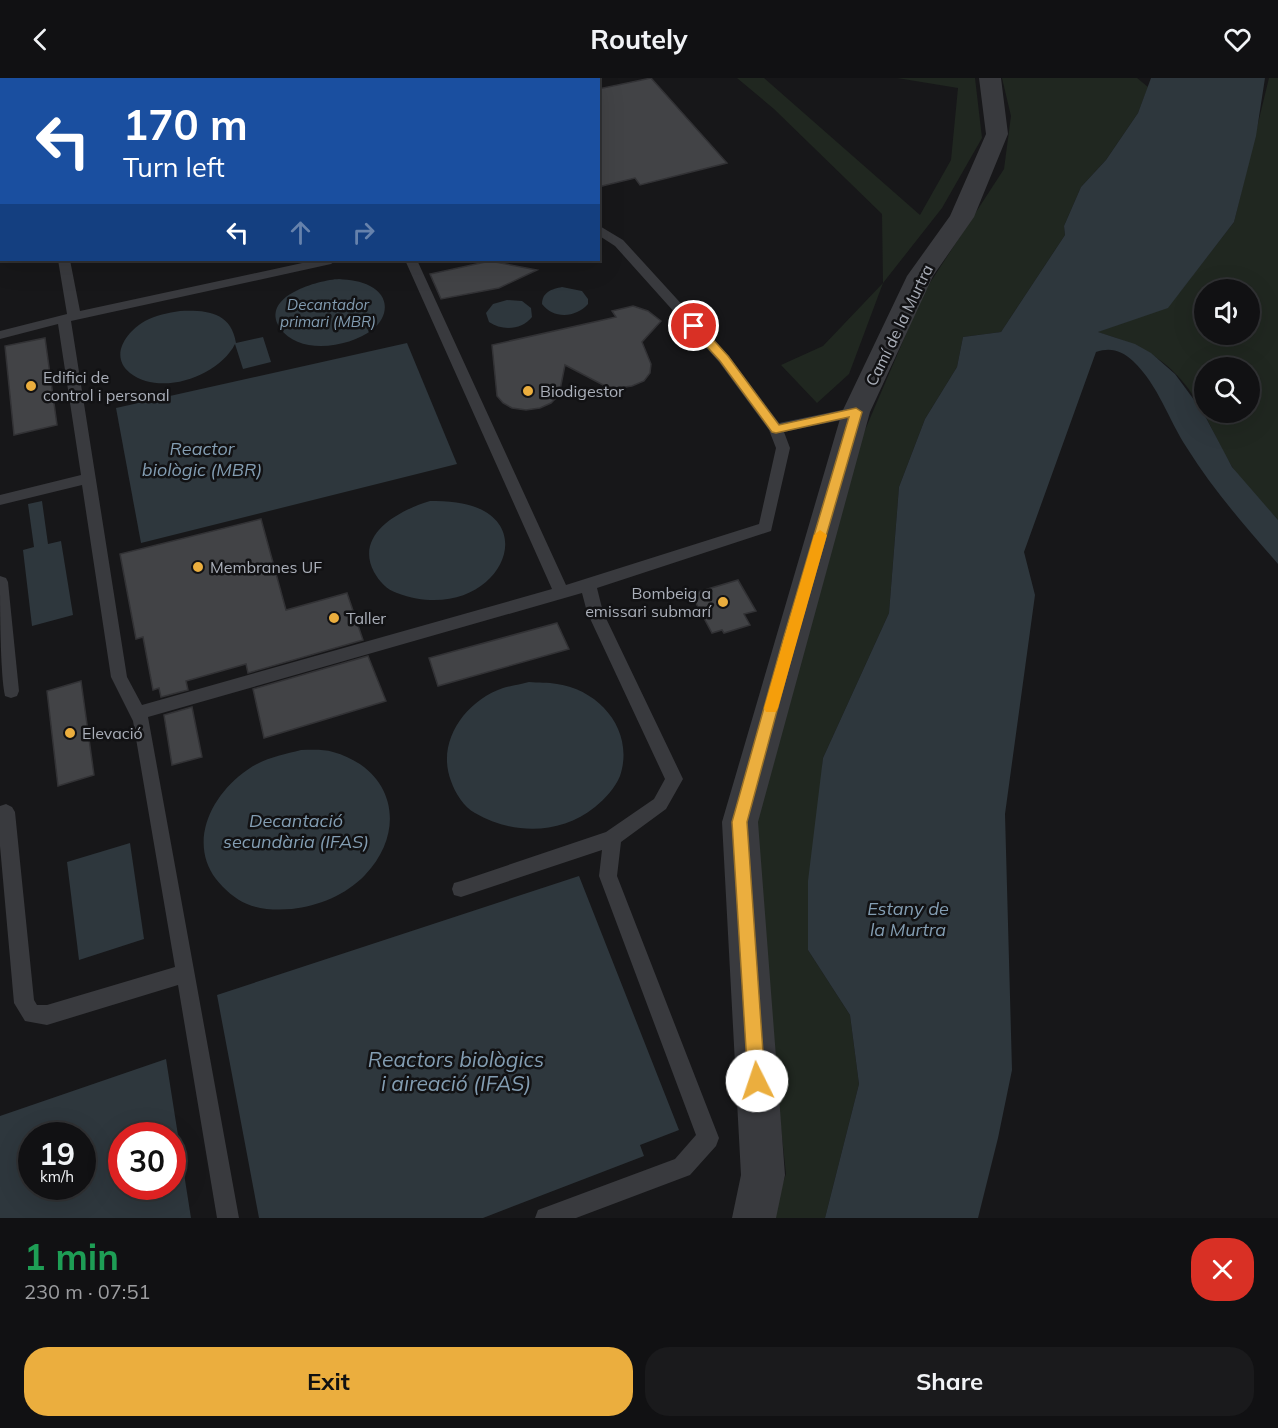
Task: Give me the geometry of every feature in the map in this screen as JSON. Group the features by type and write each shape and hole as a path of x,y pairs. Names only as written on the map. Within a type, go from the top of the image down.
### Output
{"street":[{"name":"Camí de la Murtra","path":"754,1218 763,1176 740,822 856,412 920,276 962,217 997,134 990,78"}],"lane":[{"path":"138,712 588,585 766,527 783,448 776,429 724,359 619,243 600,230"},
{"path":"64,261 88,478 119,677 142,721 228,1218"},
{"path":"0,335 282,265 321,261"},
{"path":"411,261 561,592"},
{"path":"776,429 856,412"},
{"path":"0,500 88,478"},
{"path":"0,582 12,691"},
{"path":"461,889 612,838 660,804 674,779 595,612 588,585"},
{"path":"6,812 24,1003 32,1014 47,1015 186,973"},
{"path":"546,1218 682,1167 708,1138 608,876 612,838"}],"shaded area":[{"path":"737,78 764,78 920,215 951,160 958,88 897,78 975,78 982,138 942,208 883,283 882,214 774,109"},
{"path":"1002,78 1137,78 1148,87 1138,113 1106,160 1081,187 1064,226 1065,235 1001,332 963,337 957,367 925,419 899,487 889,613 823,758 808,950 850,1015 859,1084 825,1218 771,1218 786,1174 749,829 859,444 924,292 1004,169 1011,116"},
{"path":"1269,78 1278,78 1278,520 1236,472 1223,452 1209,423 1260,423 1260,357 1194,357 1194,398 1172,370 1146,351 1097,332 1168,307 1234,222"},
{"path":"883,283 849,374 817,403 781,365 823,346"}],"water":[{"name":"Estany de la Murtra","path":"1151,78 1265,78 1256,136 1234,222 1168,308 1098,332 1135,344 1151,353 1175,374 1194,400 1194,423 1209,423 1232,467 1278,520 1278,564 1208,479 1180,437 1157,392 1142,371 1120,352 1107,350 1096,352 1024,552 1035,595 1005,814 1012,1070 978,1218 825,1218 859,1084 850,1015 808,950 808,881 823,758 889,613 899,487 925,419 957,367 963,337 1001,332 1065,235 1064,226 1081,187 1106,160 1138,113"},
{"name":"Decantador primari (MBR)","path":"339,279 367,284 381,295 385,307 384,313 378,325 372,330 351,341 325,346 299,343 280,328 276,317 278,307 284,299 306,287"},
{"path":"562,287 582,291 588,299 588,304 577,312 565,315 547,309 542,304 546,294"},
{"path":"507,300 522,301 531,308 532,317 523,325 512,328 500,327 489,322 486,313 493,304"},
{"name":"Decantador primari (MBR)","path":"180,311 199,311 223,319 229,325 236,343 263,337 271,362 243,369 235,344 216,365 188,380 157,383 143,380 130,373 121,359 122,345 126,338 145,321"},
{"name":"Reactor biològic (MBR)","path":"407,343 457,464 141,543 116,408"},
{"path":"42,501 48,544 61,541 73,615 32,626 23,550 34,547 28,504"},
{"path":"430,501 470,505 495,519 505,539 502,560 488,580 465,595 434,600 397,593 384,585 374,572 369,558 370,546 375,535 394,517"},
{"path":"529,682 554,683 587,695 610,715 623,743 620,776 606,797 595,807 567,823 536,829 505,825 471,810 455,790 447,766 447,752 451,738 466,713 489,694"},
{"name":"Decantació secundària (IFAS)","path":"301,750 333,752 354,760 370,772 381,787 388,803 390,821 387,839 365,875 340,894 312,905 292,909 252,906 226,890 208,865 204,851 207,822 221,795 243,773 264,761"},
{"path":"130,843 144,939 79,960 67,862"},
{"name":"Reactors biològics i aireació (IFAS)","path":"579,876 679,1130 640,1145 644,1156 483,1218 259,1218 217,995"},
{"path":"166,1059 176,1122 108,1122 108,1200 186,1200 186,1186 191,1218 0,1218 0,1116"}],"building":[{"path":"651,78 727,163 640,185 635,178 600,187 600,89"},
{"path":"490,261 537,270 499,288 441,299 430,274"},
{"path":"633,306 648,311 661,321 642,342 651,364 650,373 644,381 618,388 605,386 565,365 559,395 551,403 540,408 526,410 512,408 497,396 492,345 616,317 612,311"},
{"name":"Edifici de control i personal","path":"45,338 57,425 14,435 5,346"},
{"path":"261,519 286,610 347,593 363,640 248,673 246,664 186,681 188,690 161,697 159,688 153,690 143,637 136,639 120,554"},
{"name":"Bombeig a emissari submarí","path":"738,580 756,611 744,614 750,625 724,633 722,630 712,633 691,594"},
{"path":"557,623 569,649 438,686 429,658"},
{"path":"368,656 386,701 264,738 253,689"},
{"name":"Elevació","path":"81,681 94,775 58,786 47,691"},
{"path":"192,707 202,757 172,765 164,715"}],"slow traffic":[{"path":"771,708 820,535"}],"place":[{"name":"Edifici de control i personal","path":"31,386"},
{"name":"Biodigestor","path":"528,391"},
{"name":"Membranes UF","path":"198,567"},
{"name":"Bombeig a emissari submarí","path":"723,602"},
{"name":"Taller","path":"334,618"},
{"name":"Elevació","path":"70,733"}],"route":[{"path":"694,326 724,359 753,402 776,429 856,412 740,822 757,1081"}]}
